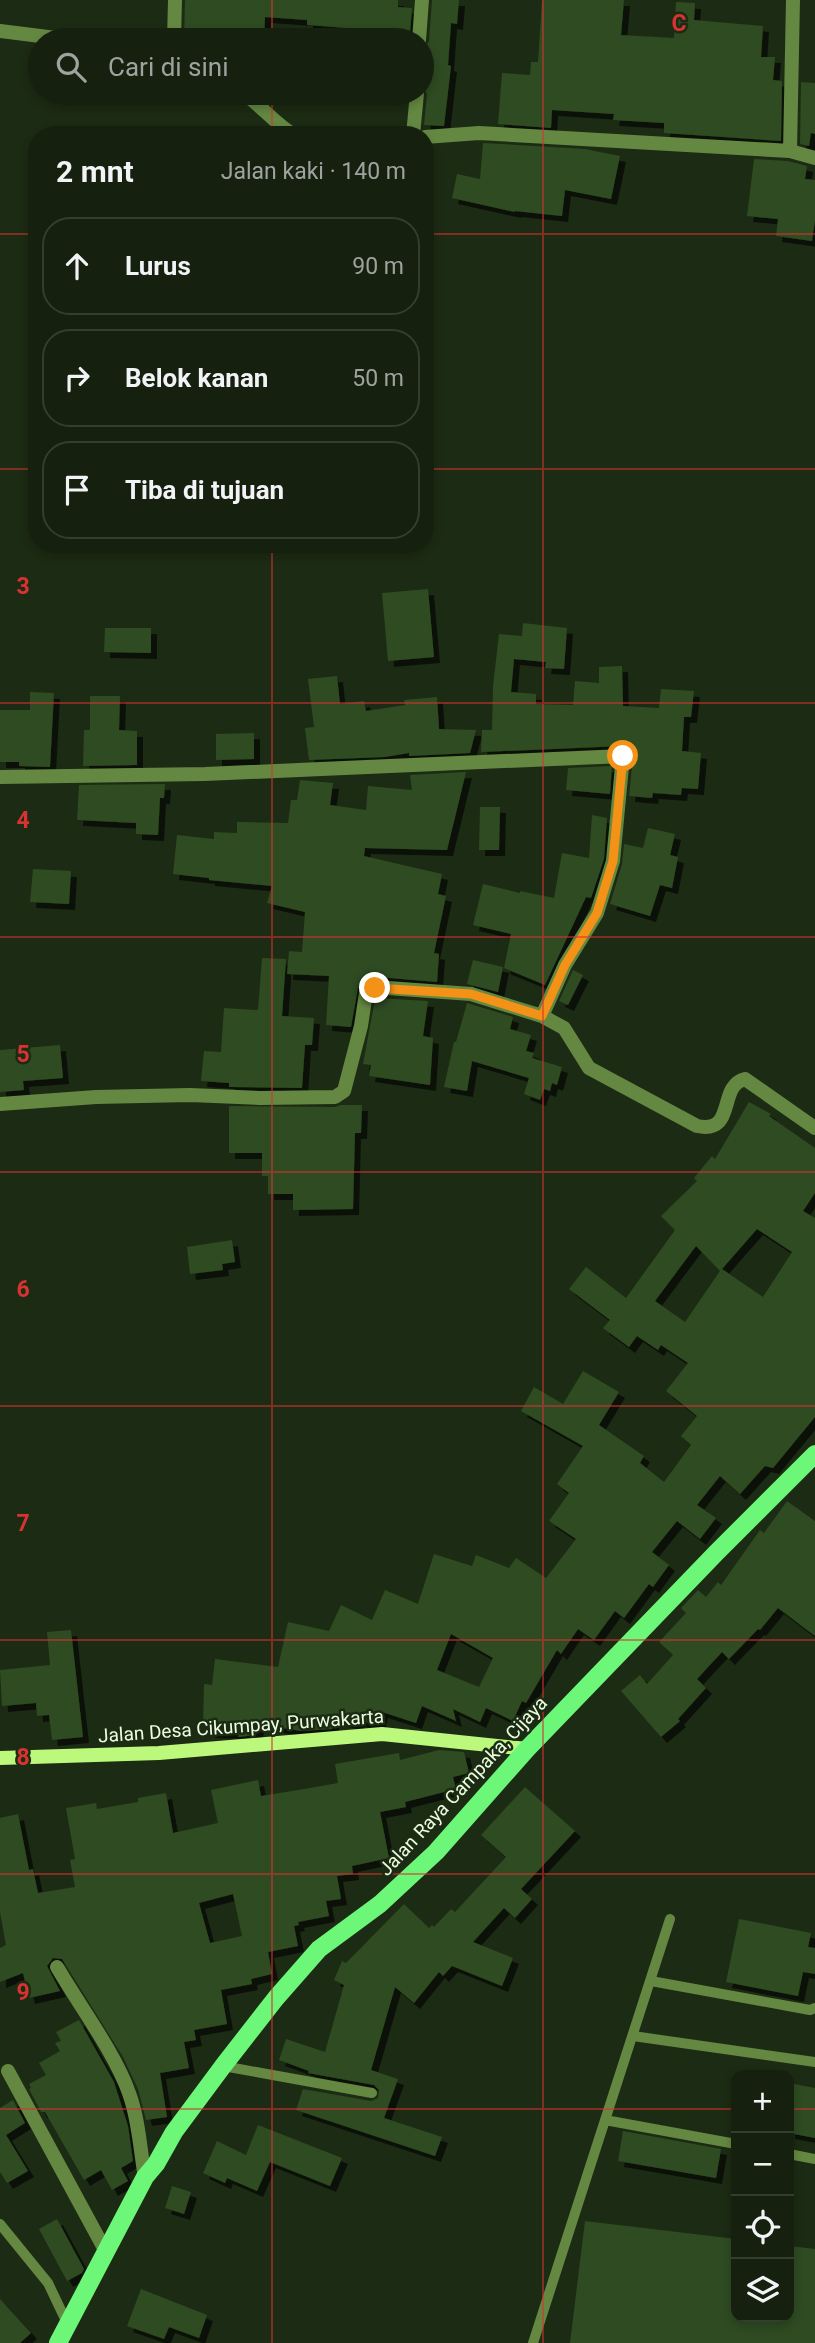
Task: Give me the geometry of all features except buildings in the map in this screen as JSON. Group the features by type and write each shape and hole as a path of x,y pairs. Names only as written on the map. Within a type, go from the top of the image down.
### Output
{"main road":[{"name":"Jalan Raya Campaka, Cijaya","path":"58,2343 105,2250 174,2132 276,1998 319,1949 380,1904 436,1852 527,1749 815,1454"}],"street":[{"path":"174,28 175,0"},
{"path":"420,28 422,0"},
{"path":"790,151 793,0"},
{"path":"0,31 28,34"},
{"path":"261,105 279,126"},
{"path":"415,126 416,105"},
{"path":"434,136 478,133 790,151 815,158"},
{"path":"0,777 219,774 623,756 613,861 597,913 565,965 542,1016"},
{"path":"0,1104 96,1097 190,1095 335,1097 344,1091 361,1026 366,993 375,988 471,994 542,1016 564,1028 590,1068 697,1126 713,1128 719,1124 733,1088 745,1079 815,1128"},
{"name":"Jalan Desa Cikumpay, Purwakarta","path":"0,1758 159,1753 382,1734 527,1749"},
{"path":"57,1967 114,2061 128,2091 134,2108 145,2178"},
{"path":"8,2071 105,2250"}],"lane":[{"path":"533,2343 670,1919"},
{"path":"651,1981 810,2010 815,2008"},
{"path":"633,2036 815,2062"},
{"path":"223,2066 372,2093"},
{"path":"605,2120 731,2143"},
{"path":"794,2155 815,2159"},
{"path":"0,2224 48,2283 68,2326"}],"route":[{"path":"375,988 471,994 542,1016 565,965 597,913 613,861 623,756"}]}
